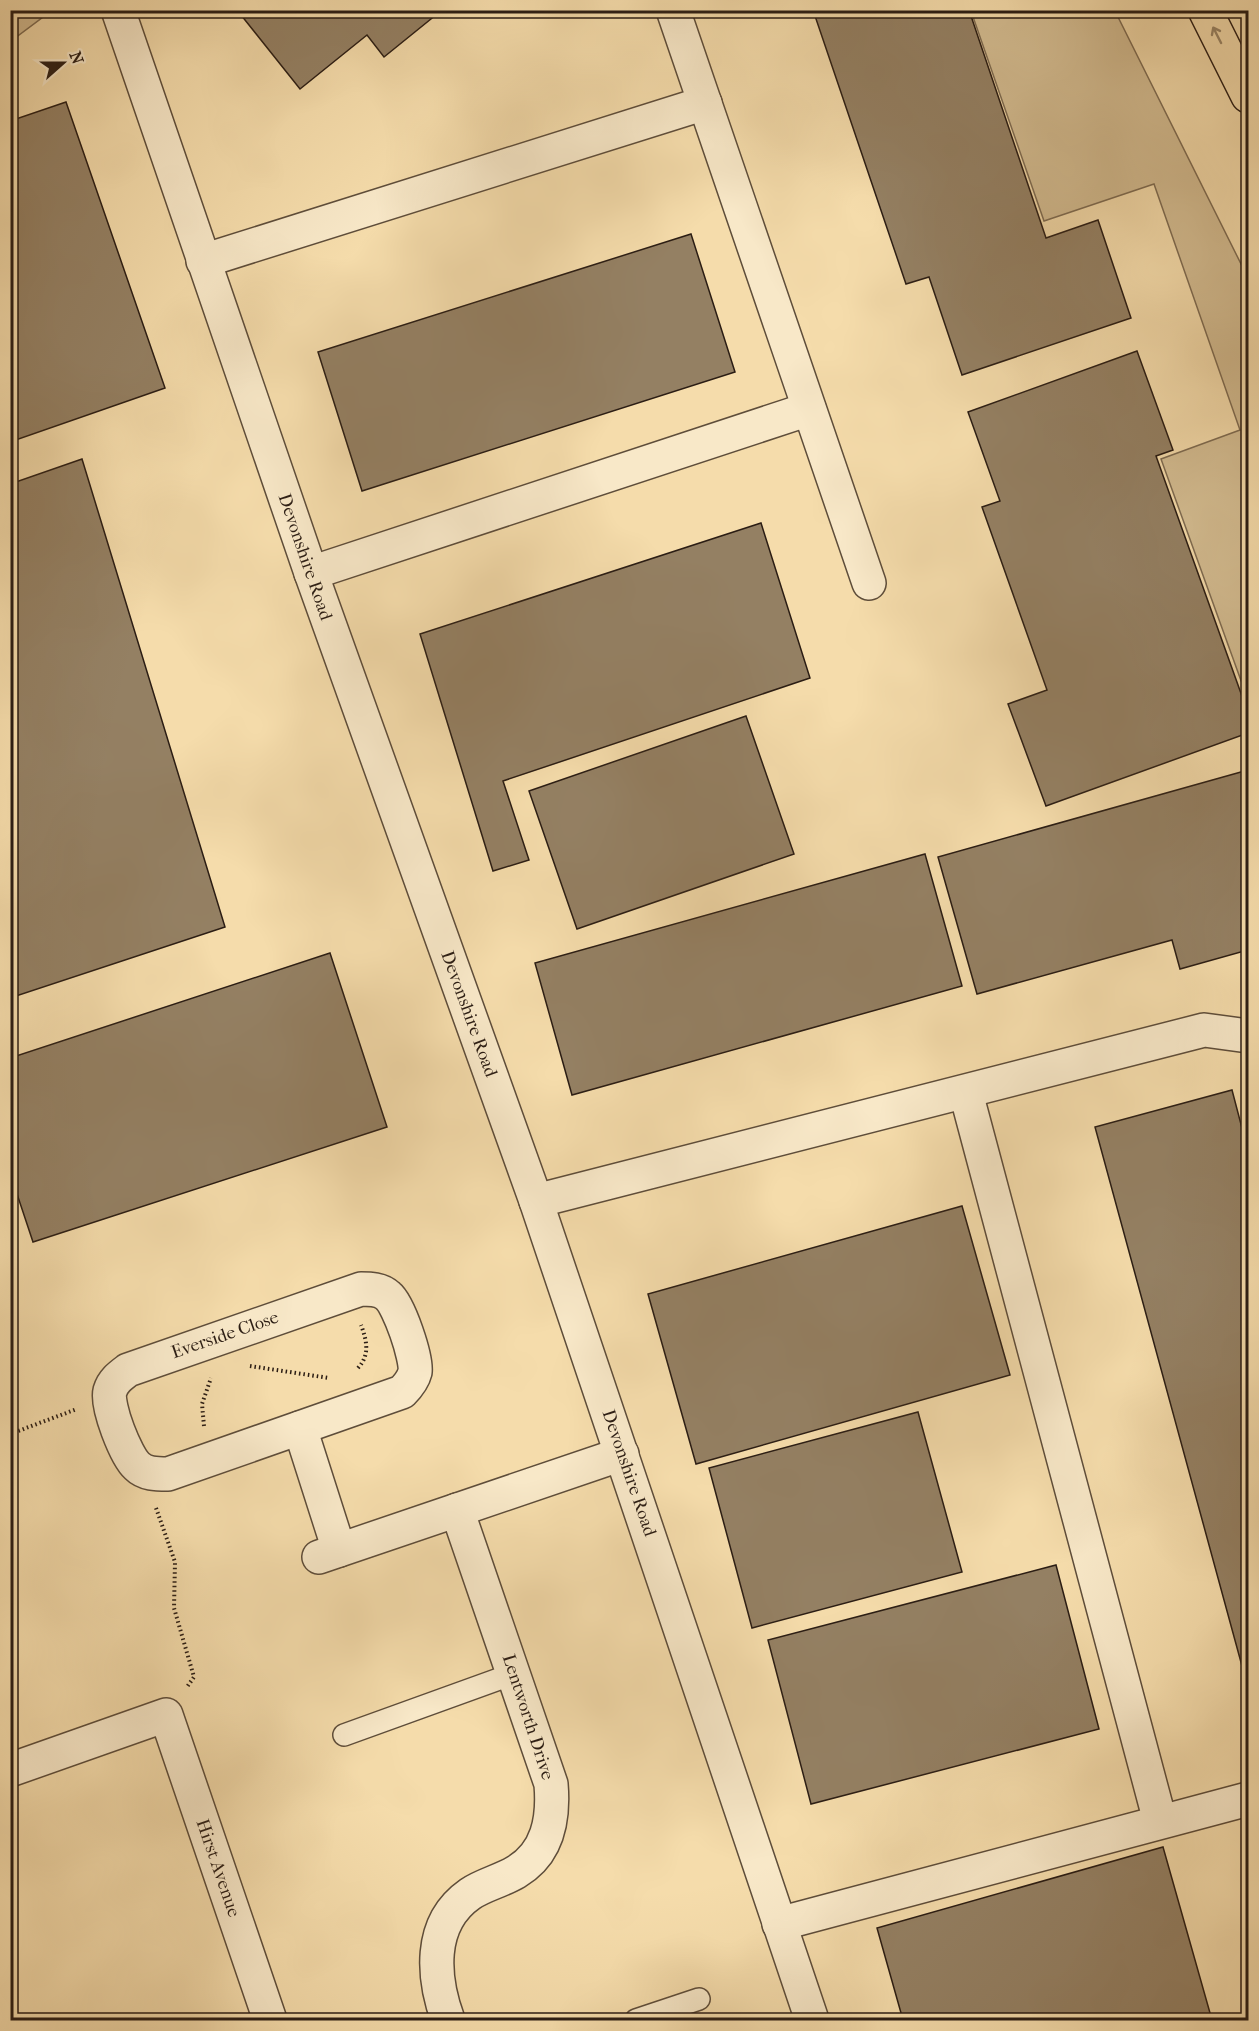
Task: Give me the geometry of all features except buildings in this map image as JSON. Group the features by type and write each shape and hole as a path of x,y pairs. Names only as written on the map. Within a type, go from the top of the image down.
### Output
{"highway":[{"path":"1205,10 1248,96"}],"street":[{"name":"Devonshire Road","path":"118,10 310,573 536,1201 812,2020"},
{"path":"673,10 869,583"},
{"path":"203,261 705,103"},
{"path":"310,573 809,409"},
{"path":"536,1201 966,1093 1204,1030 1248,1036"},
{"path":"966,1093 1160,1821"},
{"name":"Everside Close","path":"110,1403 110,1391 116,1379 128,1370 350,1292 372,1289 387,1295 396,1307 415,1359 415,1372 402,1392 168,1474 159,1474"},
{"path":"110,1403 128,1456 147,1472 159,1474"},
{"path":"300,1428 329,1554 622,1454"},
{"name":"Lentworth Drive","path":"448,2020 435,1972 436,1950 444,1928 455,1908 470,1894 516,1872 536,1856 548,1835 553,1809 551,1784 457,1510"},
{"path":"10,1770 166,1715"},
{"name":"Hirst Avenue","path":"166,1715 270,2020"},
{"path":"779,1924 1248,1799"}],"lane":[{"path":"344,1735 513,1674"},
{"path":"636,2020 699,1998"}],"path":[{"path":"350,1292 367,1340 367,1353 355,1370"},
{"path":"246,1366 339,1378"},
{"path":"214,1458 203,1422 202,1404 207,1387 217,1372"},
{"path":"10,1434 95,1402 110,1403"},
{"path":"159,1474 156,1511 175,1563 174,1608 194,1677 166,1715"}],"shaded area":[{"path":"11,10 51,10 51,11 11,41"},
{"path":"971,11 1115,11 1248,278 1248,700 1161,459 1240,430 1154,184 1044,221"}]}
